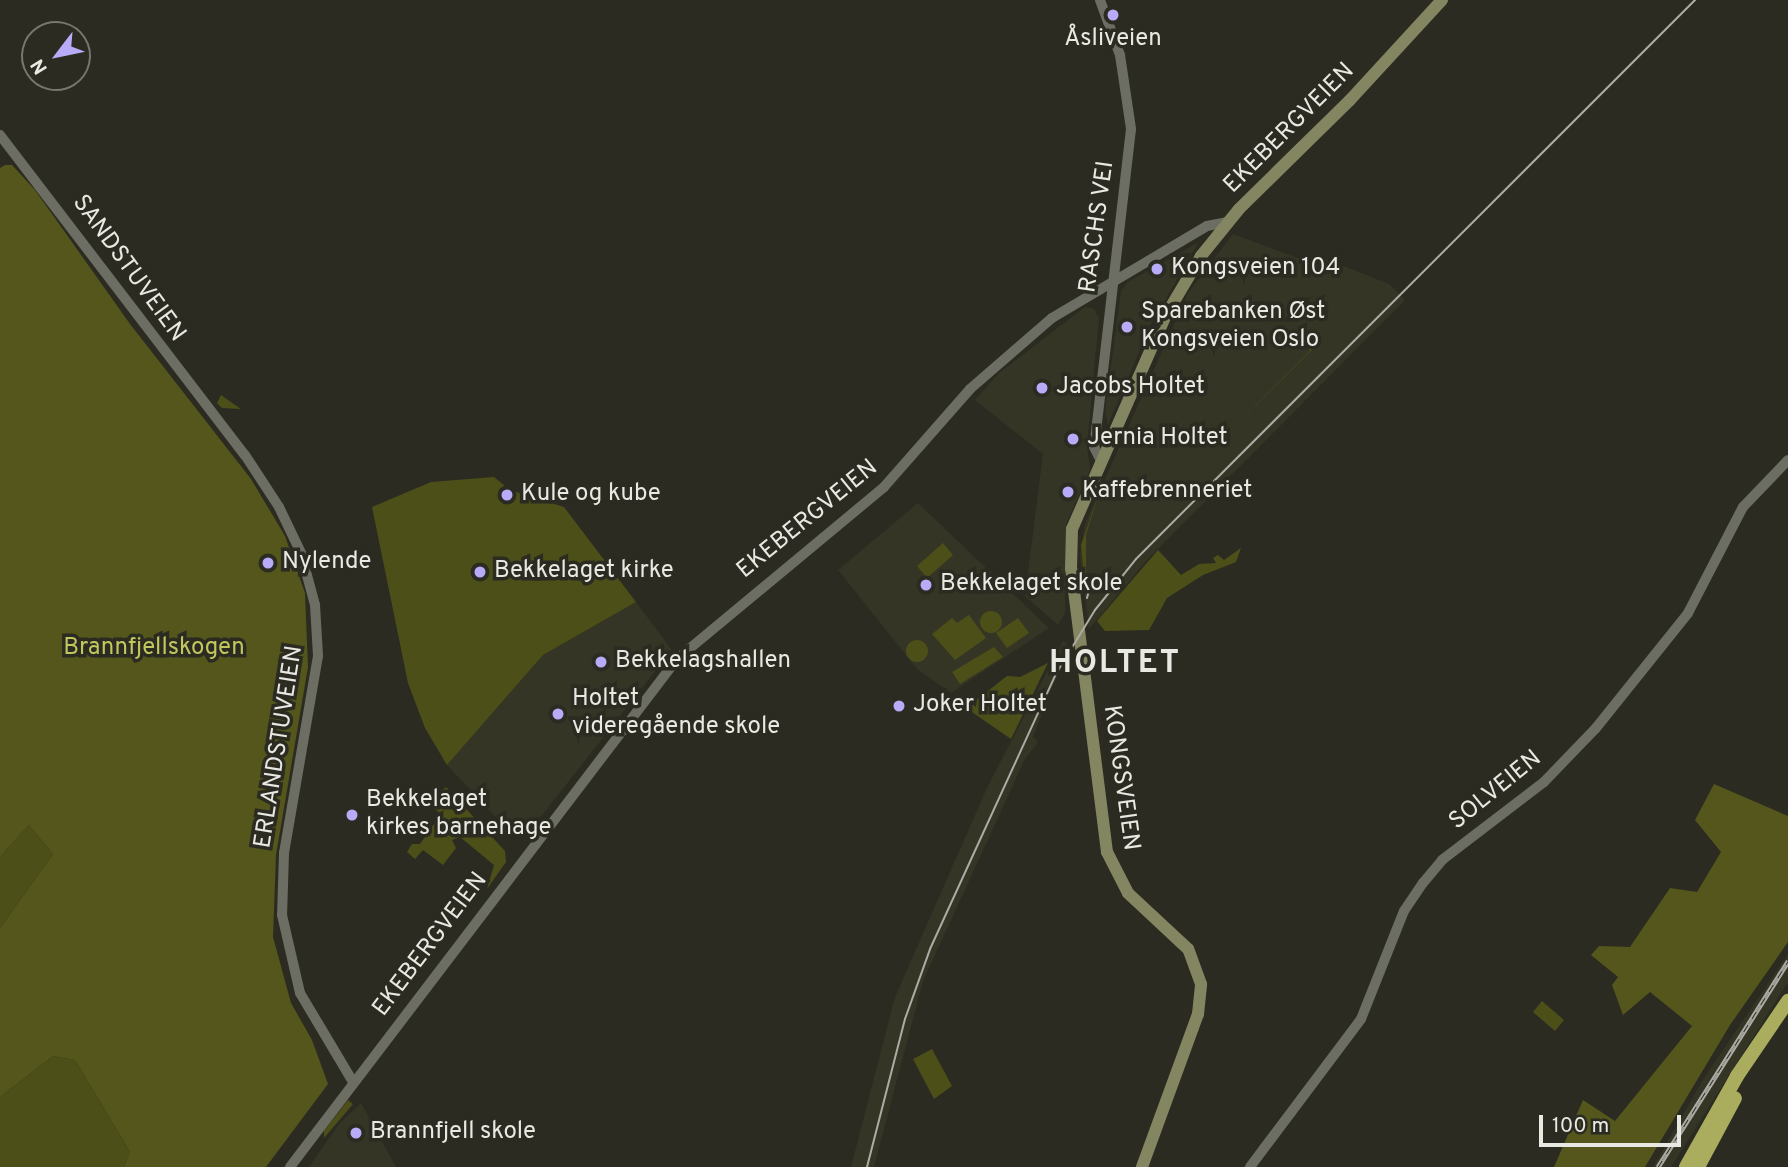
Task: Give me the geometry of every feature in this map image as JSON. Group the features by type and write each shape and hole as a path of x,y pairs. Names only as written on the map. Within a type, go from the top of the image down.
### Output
{"highway":[{"path":"1686,1167 1723,1098 1788,1002"},
{"path":"1698,1167 1763,1050 1774,1022"},
{"path":"1726,1137 1728,1109"}],"main road":[{"name":"EKEBERGVEIEN","path":"1227,222 1442,0"},
{"name":"KONGSVEIEN","path":"1142,1167 1195,1022 1201,984 1188,949 1128,893 1112,868 1105,842 1069,549 1077,515 1176,295 1227,222"}],"street":[{"name":"RASCHS VEI","path":"1100,0 1120,55 1131,129 1111,281 1094,447 1101,461"},
{"name":"SANDSTUVEIEN","path":"0,135 223,426"},
{"name":"EKEBERGVEIEN","path":"290,1167 673,663 884,487 959,401 1008,354 1070,304 1211,224 1227,222"},
{"name":"ERLANDSTUVEIEN","path":"223,426 286,520 313,591 317,670 284,853 282,915 300,993 353,1082"},
{"name":"SOLVEIEN","path":"1250,1167 1362,1019 1404,911 1423,883 1442,860 1544,782 1596,729 1688,613 1743,507 1788,460"}],"shaded area":[{"path":"1233,234 1319,266 1326,259 1389,284 1405,300 1147,560 1089,629 1080,556 1085,524 1188,293"},
{"path":"1199,242 1151,324 1108,425 1105,411 1121,291 1128,282"},
{"name":"HOLTET","path":"1085,307 1094,309 1099,318 1087,446 1090,470 1066,524 1065,613 1058,625 1025,596 1043,454 975,400 999,373"},
{"path":"1321,341 1214,447 1310,351 1307,343 1312,348"},
{"path":"221,395 241,409 222,408 217,403"},
{"path":"494,477 510,490 564,507 636,602 543,655 447,765 425,728 408,683 372,507 431,482"},
{"path":"1098,496 1086,535 1086,595 1081,545"},
{"name":"Bekkelaget skole","path":"918,503 1049,628 951,693 917,669 838,570"},
{"path":"943,543 953,555 927,578 917,566"},
{"path":"1241,548 1236,562 1203,575 1167,598 1149,630 1105,631 1097,621 1158,550 1181,575 1199,564 1216,563 1213,558 1218,555 1224,560"},
{"name":"Holtet videregående skole","path":"636,602 672,650 536,823 521,834 506,828 447,765 543,655"},
{"path":"991,611 999,614 1002,622 999,630 991,633 983,630 980,622 983,614"},
{"path":"969,615 986,638 955,660 932,634 952,618 957,623"},
{"path":"1018,618 1029,633 1007,648 996,633"},
{"path":"917,640 927,647 928,651 921,661 917,662 907,655 906,651 913,641"},
{"path":"1063,641 1069,646 1071,661 1065,662 1051,689 1033,737 1038,742 1025,759 923,981 874,1167 851,1167 895,997 987,788"},
{"path":"994,647 1003,657 960,684 952,672"},
{"path":"1048,663 1011,739 966,708 1007,676 1020,677"},
{"path":"446,787 505,851 506,862 487,889 494,865 460,837 452,840 456,848 443,865 423,850 415,859 407,852 412,844 420,844 441,814 426,802 437,803 438,794"},
{"path":"29,825 53,854 0,928 0,857"},
{"path":"1788,954 1788,982 1671,1167 1653,1167 1704,1078"},
{"path":"1542,1001 1564,1020 1555,1031 1533,1012"},
{"path":"932,1049 952,1086 934,1099 913,1059"},
{"path":"53,1056 75,1060 130,1152 124,1167 0,1167 0,1097"},
{"path":"348,1100 353,1104 324,1138 324,1131"},
{"name":"Brannfjell skole","path":"361,1103 396,1167 309,1167 339,1124"}],"green space":[{"name":"Brannfjellskogen","path":"12,165 35,190 130,324 251,479 285,536 305,593 308,667 276,855 273,937 291,1003 312,1040 328,1084 266,1167 124,1167 130,1152 75,1060 53,1056 0,1097 0,928 53,854 29,825 0,857 0,168"},
{"path":"1714,784 1788,816 1788,942 1730,1025 1645,1167 1554,1167 1583,1100 1615,1121 1692,1026 1650,992 1623,1015 1612,985 1618,977 1591,955 1599,946 1630,947 1670,888 1697,892 1721,852 1695,820"}],"tram line":[{"path":"867,1167 905,1019 930,949 1057,672 1095,610 1136,559 1695,0"},
{"path":"1087,598 1091,582"}],"railway":[{"path":"1658,1167 1788,961"}],"place":[{"name":"Åsliveien","path":"1113,15"},
{"name":"Kongsveien 104","path":"1157,269"},
{"name":"Sparebanken Øst Kongsveien Oslo","path":"1127,327"},
{"name":"Jacobs Holtet","path":"1042,388"},
{"name":"Jernia Holtet","path":"1073,439"},
{"name":"Kaffebrenneriet","path":"1068,492"},
{"name":"Kule og kube","path":"507,495"},
{"name":"Nylende","path":"268,563"},
{"name":"Bekkelaget kirke","path":"480,572"},
{"name":"Bekkelaget skole","path":"926,585"},
{"name":"Bekkelagshallen","path":"601,662"},
{"name":"Joker Holtet","path":"899,706"},
{"name":"Holtet videregående skole","path":"558,714"},
{"name":"Bekkelaget kirkes barnehage","path":"352,815"},
{"name":"Brannfjell skole","path":"356,1133"}],"district":[{"name":"HOLTET","path":"1115,664"}]}
